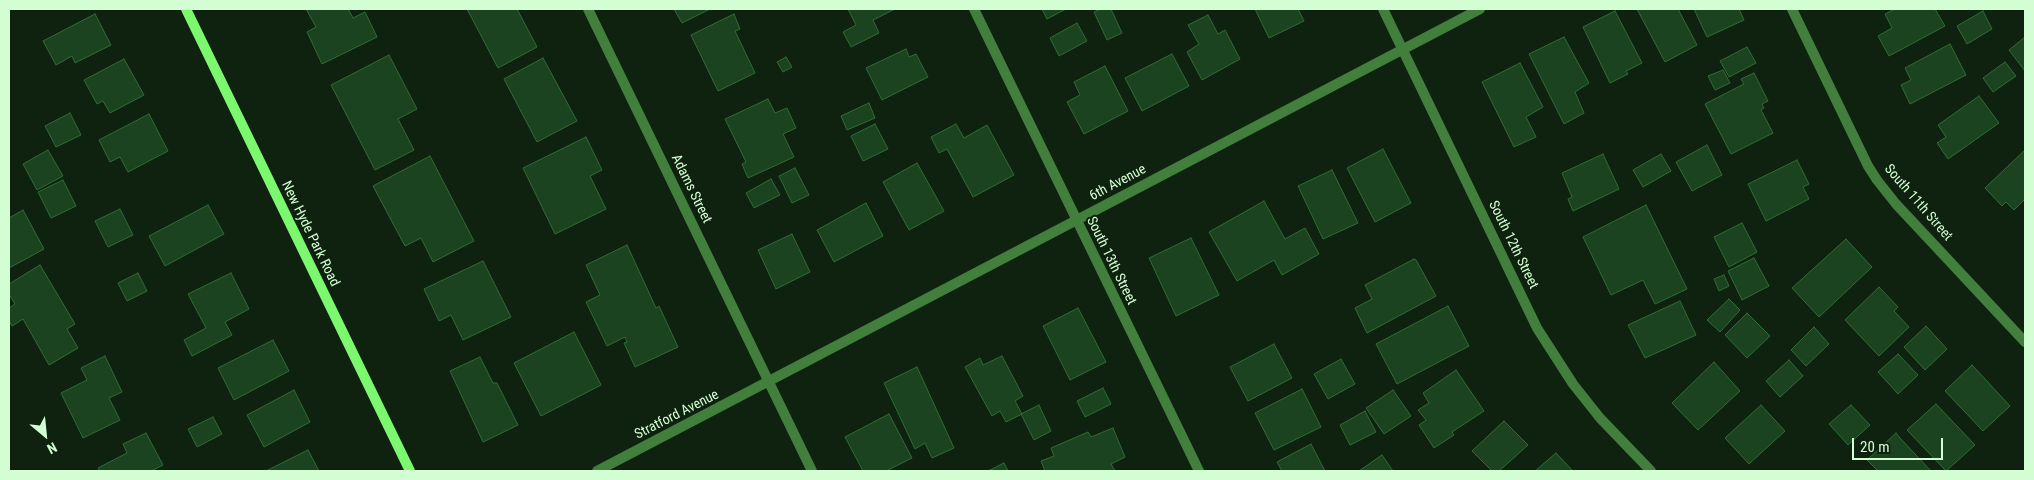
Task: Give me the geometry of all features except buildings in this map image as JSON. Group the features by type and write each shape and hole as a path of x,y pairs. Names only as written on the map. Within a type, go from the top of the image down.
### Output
{"main road":[{"name":"New Hyde Park Road","path":"186,9 410,471"}],"street":[{"name":"Adams Street","path":"588,9 812,471"},
{"name":"South 13th Street","path":"974,9 1199,471"},
{"name":"South 12th Street","path":"1384,9 1537,328 1584,398 1600,418 1651,471"},
{"name":"6th Avenue","path":"769,382 1480,9"},
{"name":"South 11th Street","path":"1792,9 1868,166 1896,204 2025,342"},
{"name":"Stratford Avenue","path":"598,471 769,382"}]}
